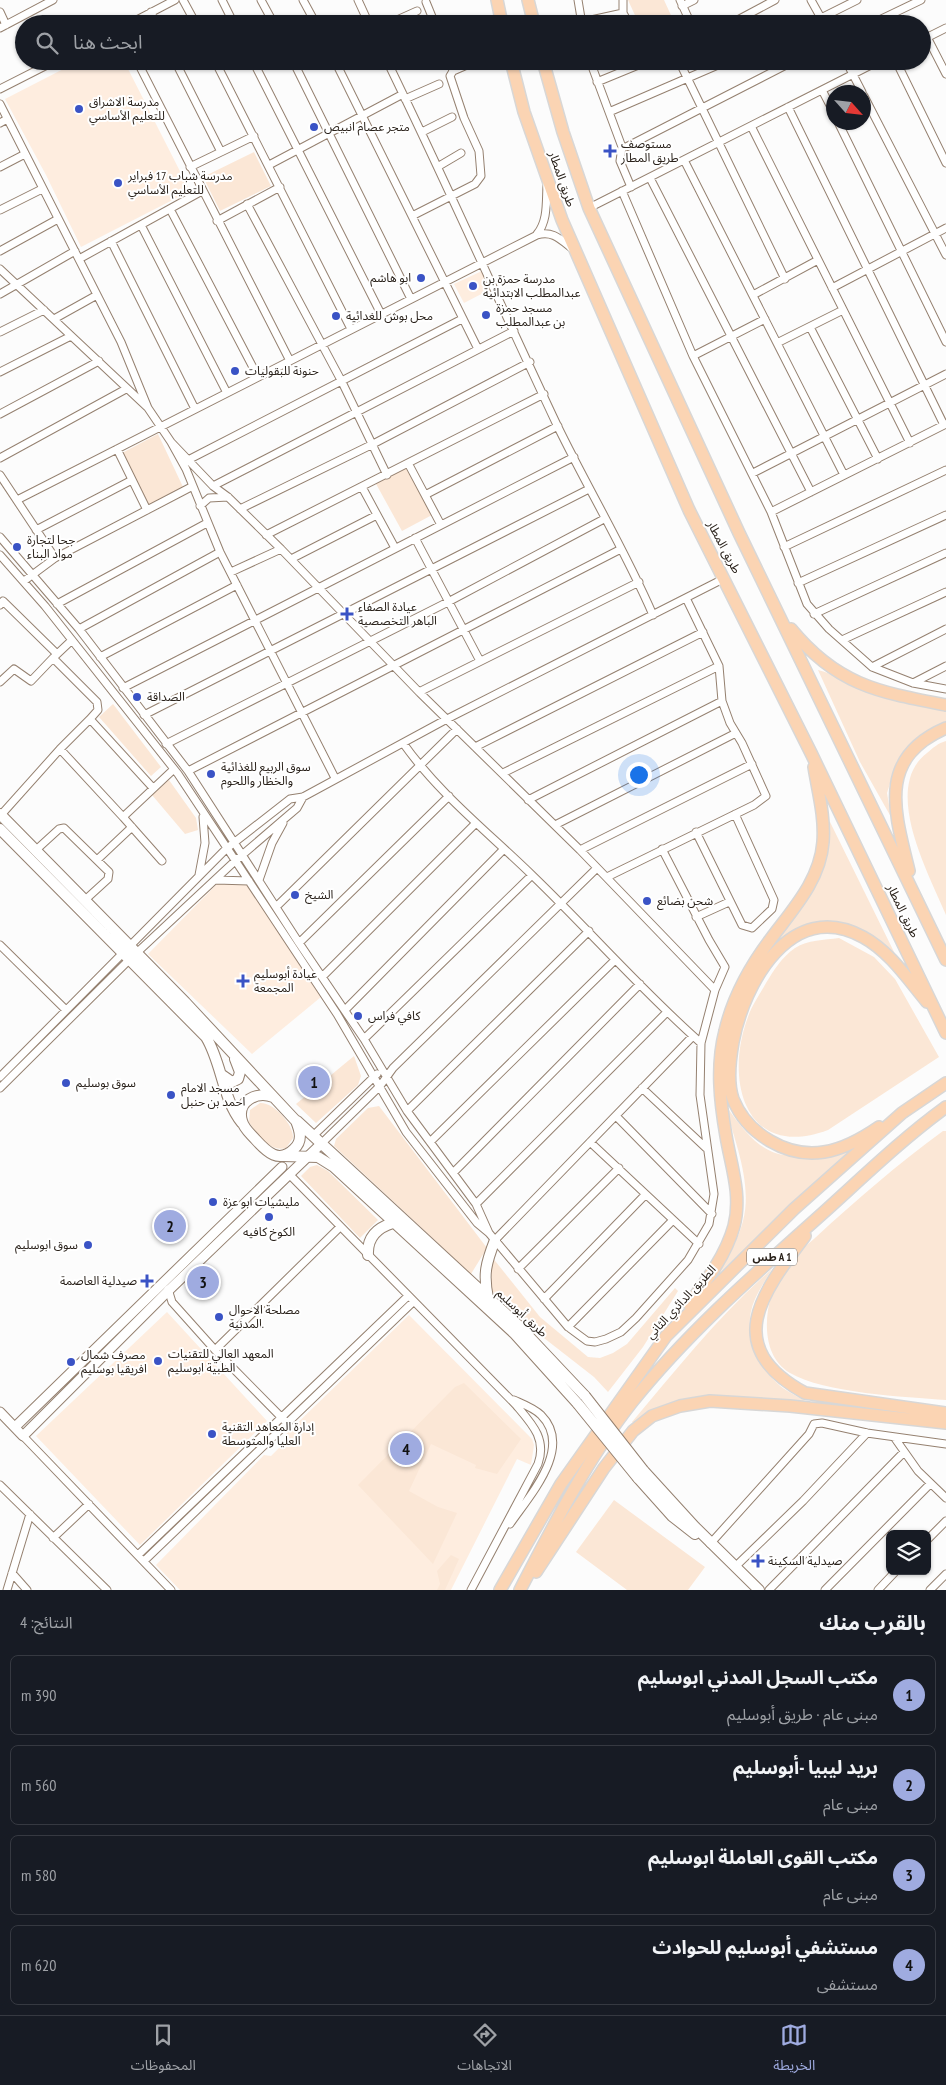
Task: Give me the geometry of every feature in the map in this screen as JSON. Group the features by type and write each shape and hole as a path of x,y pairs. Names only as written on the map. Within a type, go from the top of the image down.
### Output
{"highway":[{"path":"496,0 500,15"},
{"path":"528,0 532,15"},
{"name":"طريق المطار","path":"513,70 524,112 562,220 578,253 611,336 689,510 725,578 811,753 946,1033"},
{"name":"طريق المطار","path":"546,70 563,132 589,208 657,359 946,960"},
{"path":"779,615 813,654 832,669 854,682 876,691 946,705"},
{"path":"915,895 894,808 895,787 906,757 915,746 931,734 946,728"},
{"path":"666,1336 717,1264 734,1226 737,1200 721,1096 722,1048 739,990 765,947 807,889 818,866 823,843 823,817 811,753"},
{"path":"902,1114 860,1139 823,1152 792,1150 780,1147 768,1140 747,1120 733,1098 731,1055 742,1010 753,983 778,948 802,933 833,928 863,937 877,946 937,1014"},
{"name":"الطريق الدائري الثاني","path":"500,1590 561,1484 666,1336 794,1209 902,1114 944,1084"},
{"name":"طس A 1","path":"520,1590 582,1478 632,1403 718,1309 766,1263 909,1135 946,1107"},
{"path":"819,1217 778,1272 765,1294 757,1314 754,1332 759,1349 769,1367 785,1382 805,1393 946,1413"},
{"path":"524,1590 604,1468 633,1431 652,1416 680,1406 710,1401 790,1406 946,1422"}],"main road":[{"path":"0,814 4,828 130,953 233,1053 296,1121 300,1132 300,1140 282,1161 268,1154 233,1111 216,1057 206,1037 130,953 85,900 36,850 4,828"},
{"path":"222,1075 232,1082 238,1079 240,1072 233,1053"},
{"path":"243,1124 242,1109 246,1101 258,1094 273,1097"},
{"name":"طريق أبوسليم","path":"296,1121 322,1142 538,1344 672,1516 710,1544 758,1590"},
{"name":"طريق أبوسليم","path":"282,1161 308,1156 318,1157 334,1166 393,1223 514,1333 582,1400"},
{"path":"368,1255 367,1246 370,1238 383,1226 393,1223"},
{"path":"488,1298 484,1278 492,1237"}],"street":[{"path":"24,15 53,0"},
{"path":"146,15 175,0"},
{"path":"183,0 191,15"},
{"path":"222,0 230,15"},
{"path":"261,0 269,15"},
{"path":"303,0 311,15"},
{"path":"359,0 365,15"},
{"path":"578,0 581,15"},
{"path":"615,15 623,13 623,0"},
{"path":"687,15 681,3 694,0"},
{"path":"747,15 775,0"},
{"path":"811,0 819,15"},
{"path":"827,15 856,0"},
{"path":"890,15 921,0"},
{"path":"426,2 431,15"},
{"path":"408,15 417,11"},
{"path":"0,12 3,26 15,20"},
{"path":"931,35 946,28"},
{"path":"931,48 946,74"},
{"path":"0,89 37,70"},
{"path":"142,70 216,220 290,361"},
{"path":"180,70 221,152"},
{"path":"220,70 351,329"},
{"path":"258,70 380,314"},
{"path":"298,70 411,299"},
{"path":"340,70 478,349"},
{"path":"391,70 439,166 558,426 653,615"},
{"path":"593,70 622,147 620,161 631,187"},
{"path":"598,82 627,70"},
{"path":"684,70 785,279"},
{"path":"609,112 708,70"},
{"path":"622,147 626,147 703,109 777,70"},
{"path":"850,70 858,85"},
{"path":"589,208 862,70"},
{"path":"900,70 946,163"},
{"path":"412,216 453,196 478,181 482,171 479,151 464,118 450,76 454,71"},
{"path":"268,165 329,132 404,96 439,84"},
{"path":"822,90 826,98"},
{"path":"0,104 121,342 148,408 171,442 193,486 220,552 336,778"},
{"path":"772,512 945,425 788,107"},
{"path":"871,110 946,255"},
{"path":"422,132 452,117"},
{"path":"0,123 7,119"},
{"path":"751,126 910,443"},
{"path":"842,130 946,342"},
{"path":"190,167 254,136"},
{"path":"439,166 461,153"},
{"path":"0,167 25,154"},
{"path":"684,160 844,475"},
{"path":"650,178 811,492"},
{"path":"17,500 536,234 542,228 545,219 547,179"},
{"path":"216,220 280,187"},
{"path":"0,210 42,189"},
{"path":"79,259 202,191"},
{"path":"622,191 693,356 772,512 801,593 814,614 872,667 913,682 946,689"},
{"path":"247,204 320,345 342,382 387,475"},
{"path":"170,209 258,377"},
{"path":"0,251 58,219"},
{"path":"141,225 227,393"},
{"path":"832,288 946,228"},
{"path":"536,234 547,232 553,234 578,253"},
{"path":"111,241 195,409"},
{"path":"0,294 75,251"},
{"path":"753,295 818,260"},
{"path":"0,269 148,408"},
{"path":"54,319 97,296"},
{"path":"0,332 44,310"},
{"path":"777,343 843,310"},
{"path":"188,460 462,319"},
{"path":"693,356 765,319"},
{"path":"810,327 878,458"},
{"path":"213,486 514,332"},
{"path":"0,372 71,336"},
{"path":"0,414 99,361"},
{"path":"240,509 373,444 530,362"},
{"path":"753,473 946,374"},
{"path":"0,458 126,389"},
{"path":"266,535 544,394"},
{"path":"425,495 558,426"},
{"path":"171,442 213,486 228,497 291,559 368,642 503,773 528,800 555,824 715,990"},
{"path":"117,449 147,510"},
{"path":"123,688 574,456"},
{"path":"408,463 441,525"},
{"path":"784,546 946,470"},
{"path":"0,475 55,558"},
{"path":"36,530 132,480"},
{"path":"24,581 55,558 193,486"},
{"path":"362,487 396,548"},
{"path":"144,715 589,489"},
{"path":"200,506 210,498 228,497"},
{"path":"291,559 378,515"},
{"path":"798,583 946,516"},
{"path":"166,744 448,602 604,519"},
{"path":"57,604 207,523"},
{"path":"0,537 79,629 188,771 299,943 364,1039 407,1111 476,1204 492,1237"},
{"path":"415,538 480,661"},
{"path":"231,572 281,549"},
{"path":"188,771 621,549"},
{"path":"79,629 220,552"},
{"path":"814,614 946,553"},
{"path":"0,555 24,581 72,640 174,769 337,1014 406,1132 467,1211 492,1237 568,1327 587,1341 595,1342 621,1332 680,1270 699,1244 712,1214 714,1194 700,1095 701,1043 715,990 725,967 696,917 662,849"},
{"path":"0,1088 130,953 226,849 290,799 303,797 446,719 725,578"},
{"path":"419,692 638,582"},
{"path":"100,657 237,585"},
{"path":"842,640 946,592"},
{"path":"607,877 735,814 764,799 766,796 722,701 719,666 686,598"},
{"path":"0,814 98,710 97,702 1,601"},
{"path":"872,667 946,629"},
{"path":"475,747 703,632"},
{"path":"0,682 14,669 31,681 72,640"},
{"path":"503,773 719,666"},
{"path":"913,682 946,666"},
{"path":"528,800 722,701"},
{"path":"90,720 153,788"},
{"path":"276,907 457,729"},
{"path":"555,824 736,733"},
{"path":"404,742 419,765 449,796 503,850 532,875 667,1012 701,1043"},
{"path":"60,749 162,861"},
{"path":"580,850 752,764"},
{"path":"123,817 174,769"},
{"path":"299,943 449,796"},
{"path":"0,1077 66,1010 284,820 297,808 303,797"},
{"path":"198,878 202,868 205,843 203,814"},
{"path":"696,832 729,902 742,924 752,928 772,909 774,900 735,814"},
{"path":"259,880 272,843 284,820"},
{"path":"322,977 476,823"},
{"path":"97,860 132,827"},
{"path":"36,850 59,829 64,828 97,860 110,875 85,900"},
{"path":"345,1010 503,850"},
{"path":"23,1436 168,1290 380,1086 388,1078 393,1068 562,905 597,868"},
{"path":"364,1039 532,875"},
{"path":"216,880 249,881"},
{"path":"696,917 729,902"},
{"path":"407,1111 589,931"},
{"path":"0,945 66,1010"},
{"path":"430,1142 615,960"},
{"path":"453,1172 640,984"},
{"path":"476,1204 667,1012"},
{"path":"492,1237 616,1116 693,1036"},
{"path":"314,1135 374,1076 383,1070 393,1068"},
{"path":"642,1088 706,1148"},
{"path":"616,1116 712,1214"},
{"path":"590,1142 699,1244"},
{"path":"14,1427 88,1356 282,1161 289,1174 508,1397 536,1429 540,1438 542,1454 471,1590"},
{"path":"518,1269 619,1168"},
{"path":"544,1299 645,1195"},
{"path":"568,1327 673,1220"},
{"path":"215,1350 340,1227"},
{"path":"166,1278 172,1302 215,1350 284,1420"},
{"path":"284,1420 408,1296"},
{"path":"141,1558 284,1420 413,1302"},
{"path":"88,1356 95,1364"},
{"path":"497,1542 545,1470 553,1451 552,1434 540,1415 508,1397"},
{"path":"0,1412 171,1590"},
{"path":"710,1544 809,1434 812,1426 822,1423 894,1438 945,1445"},
{"path":"734,1567 803,1501 867,1433"},
{"path":"894,1438 930,1484 946,1498"},
{"path":"769,1590 904,1452"},
{"path":"825,1590 930,1484"},
{"path":"0,1485 107,1590"},
{"path":"54,1538 89,1504"},
{"path":"7,1590 30,1514"},
{"path":"931,1536 946,1522"},
{"path":"12,1573 28,1590"},
{"path":"930,1590 946,1574"},
{"path":"878,1590 892,1575"}],"shaded area":[{"path":"628,0 664,0 671,15 635,15"},
{"path":"61,70 129,70 190,191 81,247 46,175 5,99"},
{"path":"254,152 271,186 220,211 203,177"},
{"name":"مدرسة حمزة بن عبدالمطلب الابتدائية","path":"482,271 491,289 464,303 454,284"},
{"path":"158,434 183,487 149,506 122,453"},
{"path":"405,466 432,515 402,531 375,482"},
{"path":"818,670 829,673 855,687 870,692 946,709 946,723 934,727 915,739 897,761 887,793 891,817 860,762"},
{"path":"113,704 161,767 151,776 99,717"},
{"path":"946,741 946,915 920,855 913,832 908,809 908,787 914,768 927,753 938,744"},
{"path":"169,780 196,818 198,830 185,834 152,795"},
{"path":"830,822 898,960 874,939 854,927 842,924 818,923 796,930 785,937 770,951 757,970 753,971 780,933 827,840"},
{"name":"عيادة أبوسليم المجمعة","path":"219,882 246,883 321,997 252,1054 148,954"},
{"path":"839,938 874,957 895,979 939,1057 828,1130 800,1137 777,1134 760,1124 748,1109 741,1089 739,1066 741,1041 748,1017 772,973 790,952 805,943"},
{"path":"354,1056 361,1076 358,1085 316,1123 296,1104"},
{"path":"260,1103 277,1110 287,1121 293,1138 286,1148 280,1149 269,1145 260,1137 249,1122 250,1110"},
{"path":"725,1104 754,1140 768,1150 782,1155 797,1156 858,1143 718,1274 729,1255 743,1221 746,1192 741,1162"},
{"path":"379,1106 487,1248 471,1274 334,1146 336,1139 368,1108"},
{"path":"943,1131 946,1131 946,1400 843,1390 805,1380 790,1373 779,1364 772,1352 768,1339 768,1310 771,1295 782,1270 793,1257 862,1196"},
{"path":"317,1165 328,1171 378,1220 360,1238 301,1176 310,1167"},
{"path":"492,1257 540,1317 588,1357 600,1358 613,1353 627,1344 675,1288 678,1291 643,1347 608,1392 594,1377 535,1331 491,1290"},
{"path":"772,1269 751,1310 750,1333 753,1344 762,1365 769,1375 788,1391 809,1403 712,1398 635,1424 632,1422 717,1323"},
{"path":"167,1312 267,1421 140,1545 36,1436"},
{"path":"409,1315 532,1439 534,1445 531,1465 517,1459 451,1590 180,1590 156,1565 264,1455 271,1456 285,1442 285,1435"},
{"path":"464,1383 521,1439 497,1474 475,1468 476,1465 431,1444 409,1491 438,1507 457,1513 433,1564 358,1485 455,1387"},
{"path":"614,1500 705,1567 688,1590 627,1590 576,1552"},
{"path":"451,1555 459,1559 445,1590 437,1590 440,1584 437,1571"}],"place":[{"name":"مدرسة الاشراق للتعليم الأساسي","path":"79,109"},
{"name":"متجر عصام انبيص","path":"314,127"},
{"name":"مستوصف طريق المطار","path":"610,151"},
{"name":"مدرسة شباب 17 فبراير للتعليم الأساسي","path":"118,183"},
{"name":"ابو هاشم","path":"421,278"},
{"name":"مدرسة حمزة بن عبدالمطلب الابتدائية","path":"473,286"},
{"name":"مسجد حمزة بن عبدالمطلب","path":"486,315"},
{"name":"محل بوش للغدائية","path":"336,316"},
{"name":"حنونة للبقوليات","path":"235,371"},
{"name":"جحا لتجارة مواد البناء","path":"17,547"},
{"name":"عيادة الصفاء الباهر التخصصية","path":"347,614"},
{"name":"الصداقة","path":"137,697"},
{"name":"سوق الربيع للغذائية والخظار واللحوم","path":"211,774"},
{"name":"الشيخ","path":"295,895"},
{"name":"شحن بضائع","path":"647,901"},
{"name":"عيادة أبوسليم المجمعة","path":"243,981"},
{"name":"كافي فراس","path":"358,1016"},
{"name":"مكتب السجل المدني ابوسليم","path":"314,1082"},
{"name":"سوق بوسليم","path":"66,1083"},
{"name":"مسجد الامام احمد بن حنبل","path":"171,1095"},
{"name":"مليشيات ابو عزة","path":"213,1202"},
{"name":"الكوخ كافيه","path":"269,1217"},
{"name":"بريد ليبيا -أبوسليم","path":"170,1226"},
{"name":"سوق ابوسليم","path":"88,1245"},
{"name":"صيدلية العاصمة","path":"147,1281"},
{"name":"مكتب القوى العاملة ابوسليم","path":"203,1282"},
{"name":"مصلحة الاحوال المدنية.","path":"219,1317"},
{"name":"المعهد العالي للتقنيات الطبية ابوسليم","path":"158,1361"},
{"name":"مصرف شمال افريقيا بوسليم","path":"71,1362"},
{"name":"إدارة المعاهد التقنية العليا والمتوسطة","path":"212,1434"},
{"name":"مستشفي أبوسليم للحوادث","path":"406,1449"},
{"name":"صيدلية السكينة","path":"758,1561"}]}
